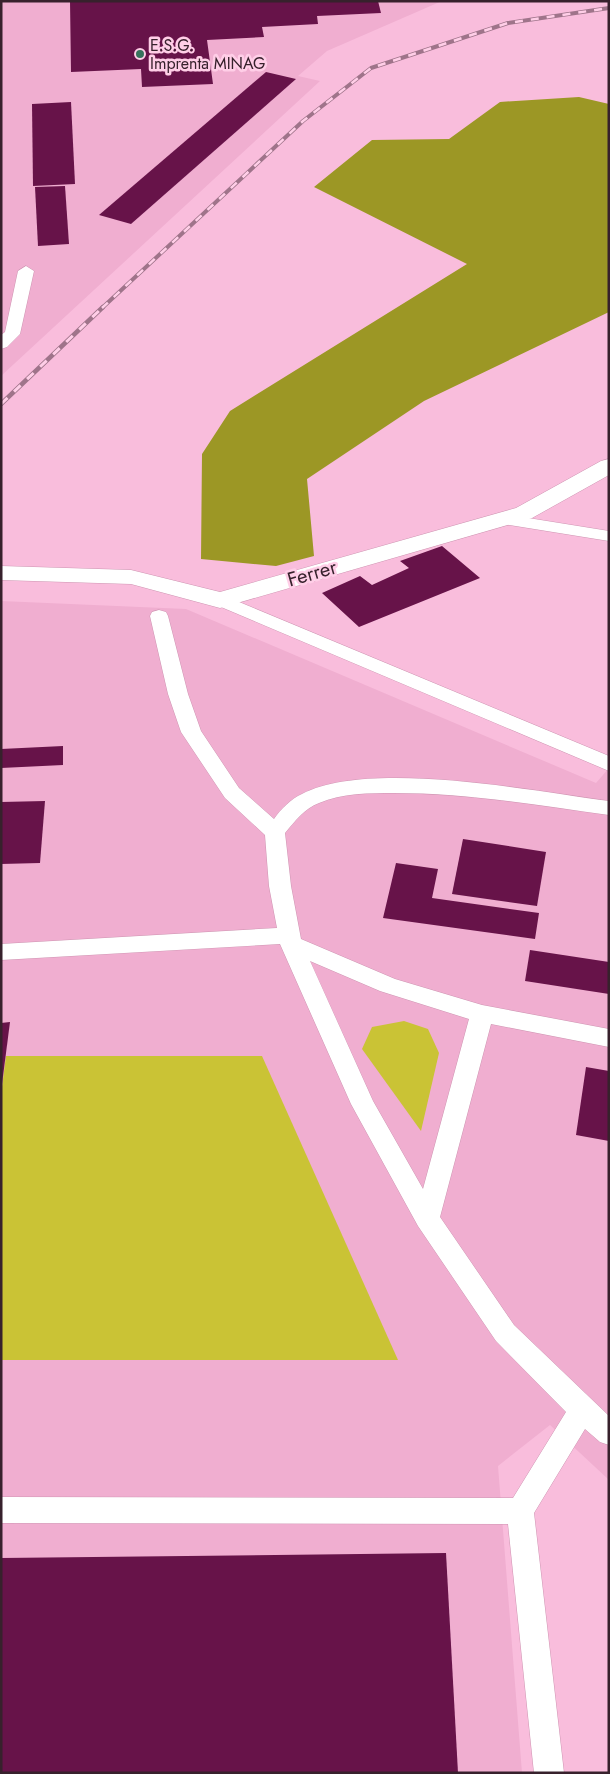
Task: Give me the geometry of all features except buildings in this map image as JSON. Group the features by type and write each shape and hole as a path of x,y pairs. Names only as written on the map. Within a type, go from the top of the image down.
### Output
{"street":[{"name":"Ferrer","path":"1,573 131,578 220,600 524,513 609,466"}],"lane":[{"path":"1,344 12,334 26,271"},
{"path":"503,519 609,536"},
{"path":"220,600 609,764"},
{"path":"159,616 178,694 190,732 232,793 275,832"},
{"path":"609,808 400,785 346,788 312,797 287,815 275,832 280,886 290,940 364,1104 427,1219 505,1332 582,1410 609,1433"},
{"path":"1,952 290,940 388,985 482,1014 609,1038"},
{"path":"427,1219 482,1014"},
{"path":"549,1773 520,1511 582,1410"},
{"path":"1,1510 520,1511"}],"shaded area":[{"path":"1,1 442,1 327,51 298,76 320,81 1,376"},
{"path":"579,97 609,104 609,312 424,401 307,479 314,556 276,566 201,559 202,454 230,411 467,264 314,187 372,140 449,139 500,102"},
{"path":"1,601 186,609 596,783 609,768 609,1480 550,1425 498,1466 522,1773 1,1773"},
{"path":"404,1021 428,1029 439,1053 421,1131 362,1049 372,1027"},
{"path":"6,1056 262,1056 398,1360 1,1360 1,1094"}],"railway":[{"path":"102,308 303,121 371,68 508,23 609,8"},
{"path":"1,404 103,307"}],"place":[{"name":"E.S.G. Imprenta MINAG","path":"140,54"}]}
